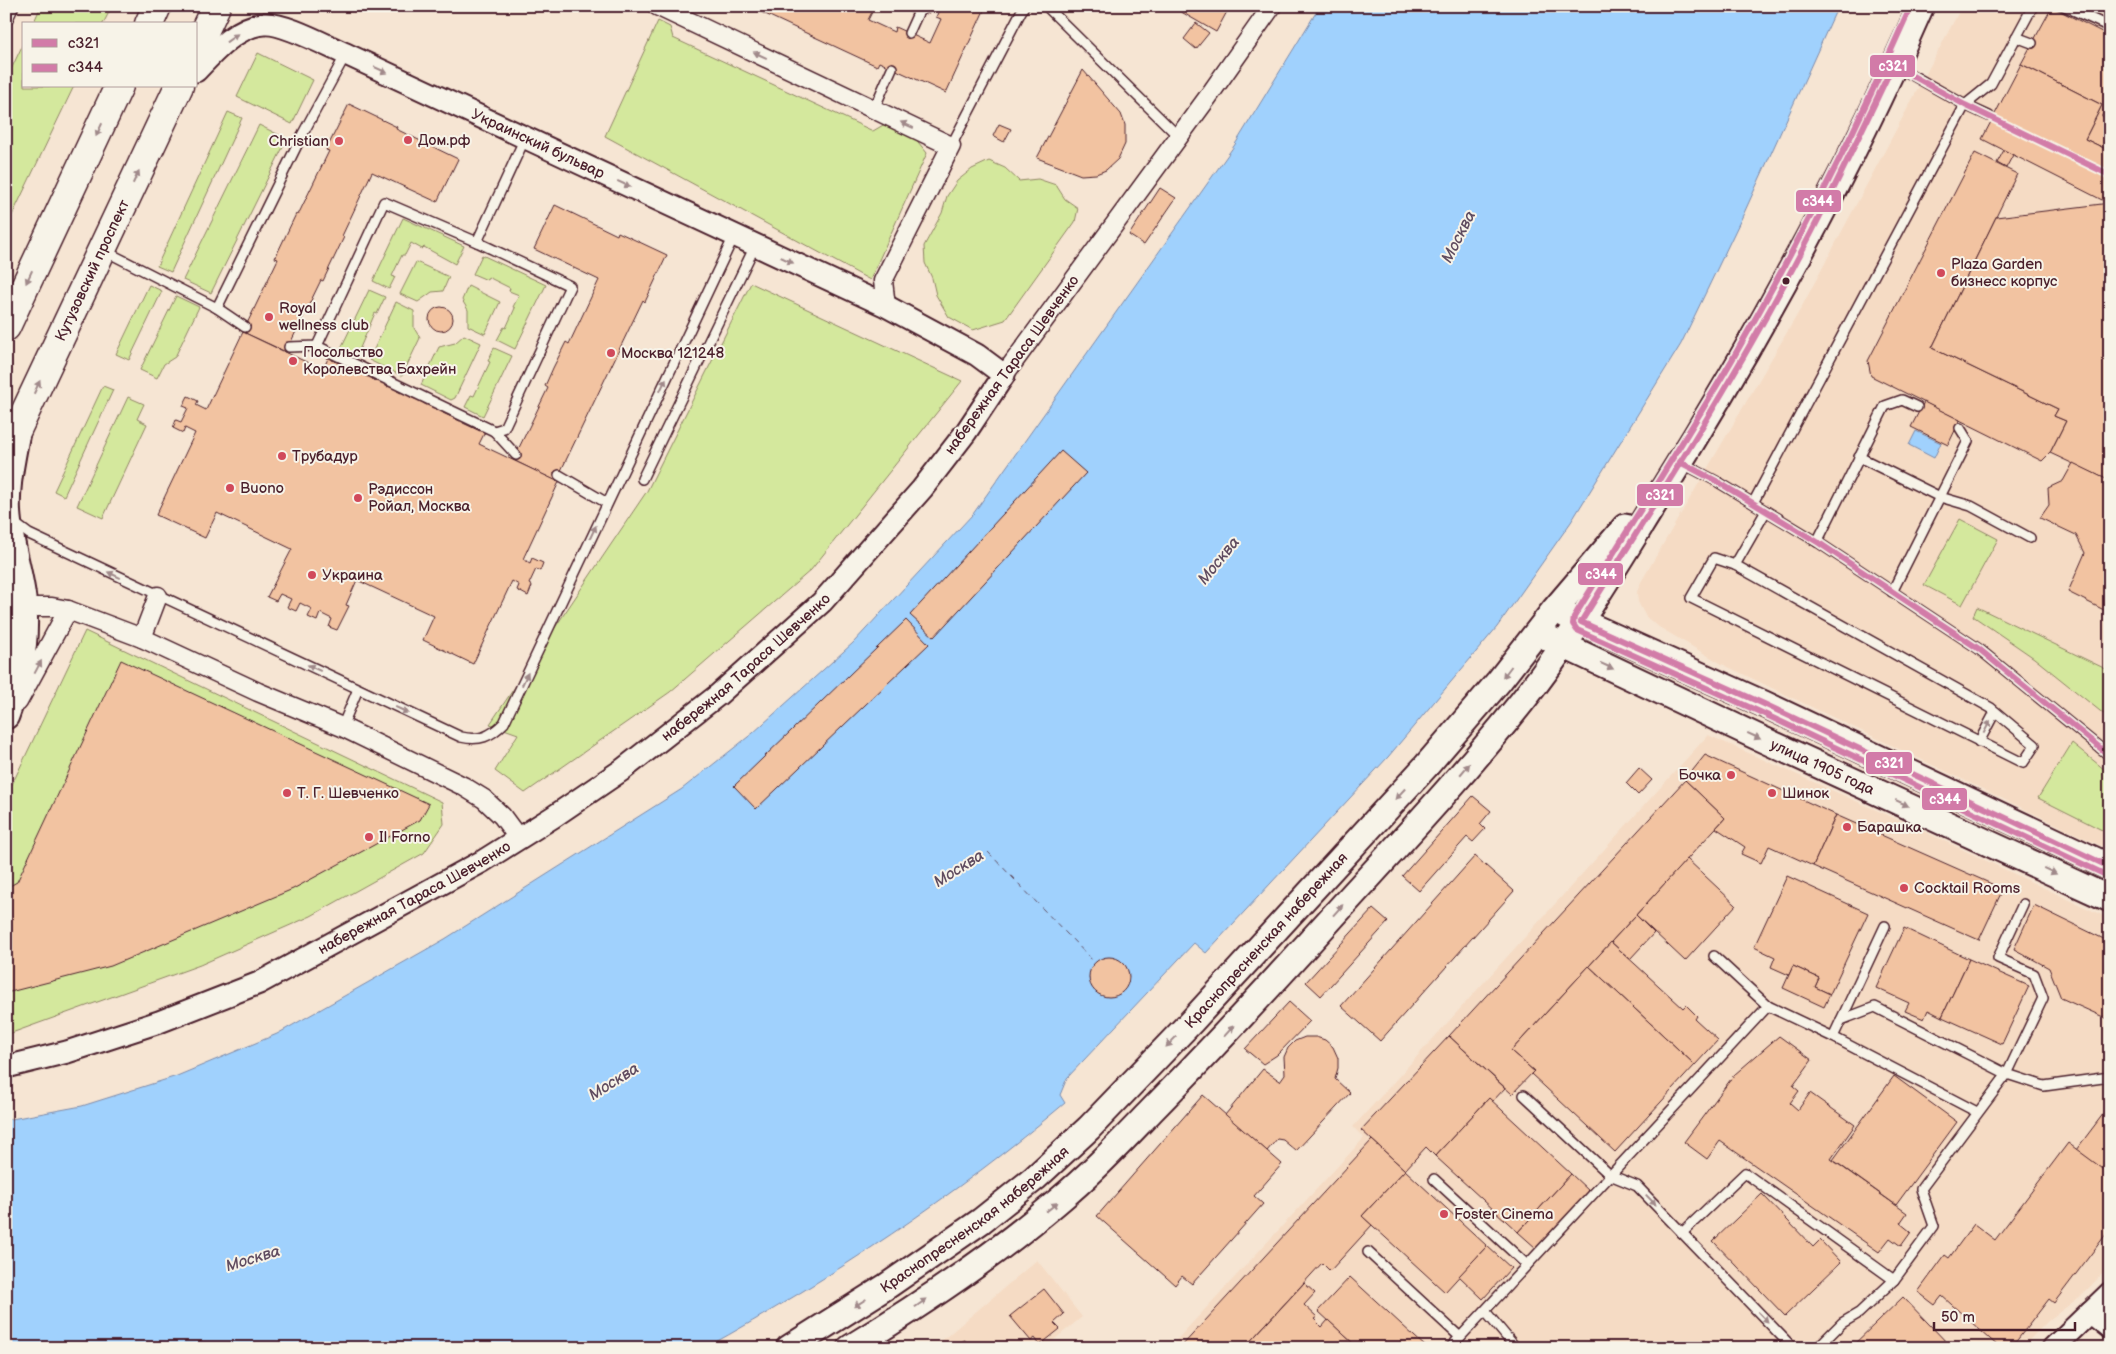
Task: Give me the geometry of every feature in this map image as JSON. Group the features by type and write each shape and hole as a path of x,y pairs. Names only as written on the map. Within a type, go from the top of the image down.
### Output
{"main road":[{"path":"150,22 157,6"},
{"path":"198,45 216,6"},
{"name":"Краснопресненская набережная","path":"850,1348 907,1312 1002,1246 1059,1201 1112,1151 1224,1036 1453,783 1522,701 1580,622 1680,462 1760,328 1825,208 1894,65 1920,6"},
{"path":"6,327 118,88"},
{"name":"Кутузовский проспект","path":"11,442 179,88"},
{"path":"6,716 17,686 23,654 15,608 8,517 11,442"},
{"name":"Краснопресненская набережная","path":"789,1348 887,1286 981,1221 1035,1178 1089,1128 1192,1021 1427,765 1494,688 1555,609 1680,462"},
{"path":"1555,609 1764,704 2110,866"},
{"name":"улица 1905 года","path":"1536,633 1753,736 2110,899"}],"street":[{"path":"657,6 951,146 883,281 886,306"},
{"name":"набережная Тараса Шевченко","path":"6,1067 68,1052 159,1022 259,983 444,883 519,839 622,770 718,695 822,602 922,489 966,432 1004,375 1272,6"},
{"name":"Украинский бульвар","path":"198,69 232,38 250,27 266,24 281,26 346,54 886,306 977,355 1004,375"},
{"path":"142,638 158,596"},
{"path":"15,608 52,607 68,610 142,638 258,692 342,727 463,786 484,799 502,816 519,839"},
{"path":"6,725 68,610"},
{"path":"2053,1348 2110,1293"},
{"path":"2090,1312 2110,1328"}],"lane":[{"path":"6,23 14,6"},
{"path":"910,6 919,11"},
{"path":"909,33 919,11 931,6"},
{"path":"951,146 1024,6"},
{"path":"1046,6 1178,136"},
{"path":"1752,503 1965,105 1991,84 2033,6"},
{"path":"2064,6 2110,27"},
{"path":"2016,37 2032,43"},
{"path":"217,308 300,138 346,54"},
{"path":"1894,65 1965,105 1989,116"},
{"path":"874,109 892,68"},
{"path":"477,242 525,138"},
{"path":"317,346 384,202 477,242 570,286 504,428 494,431"},
{"path":"8,517 29,534 460,737 473,740 485,738 504,723 734,236"},
{"path":"642,479 755,246"},
{"path":"102,250 217,308 245,327"},
{"path":"289,347 317,346 494,431 516,454"},
{"path":"1816,542 1885,406 1902,400 1917,407"},
{"path":"1892,592 1968,441 1960,428"},
{"path":"1859,457 1940,496 1971,506 2030,538"},
{"path":"1680,462 1816,542 1980,649 2110,756"},
{"path":"559,475 607,504"},
{"path":"1735,565 1766,511"},
{"path":"1714,558 1735,565 1995,712 2036,746 2023,764 1691,598 1714,558"},
{"path":"342,727 358,689"},
{"path":"1979,742 1995,712"},
{"path":"1817,1348 1842,1323 1859,1313 1894,1280 1934,1226 1920,1189 2007,1074 2043,998 2034,974 1998,958 2023,904"},
{"path":"1833,1037 1884,926"},
{"path":"1714,956 1768,1006 1833,1037 1977,1112"},
{"path":"1450,1348 1768,1006"},
{"path":"1841,1020 1875,1007 2007,1074 2044,1086 2110,1077"},
{"path":"1524,1095 1610,1175 1637,1186 1793,1348"},
{"path":"1682,1233 1745,1173 1894,1280"},
{"path":"1434,1179 1527,1265"},
{"path":"1368,1252 1460,1337"},
{"path":"1485,1311 1516,1348"}],"shaded area":[{"path":"1962,6 2110,6 2110,850 1722,664 1659,627 1646,617 1638,602 1637,592 1641,582 1800,310"},
{"path":"1708,735 1923,831 2110,919 2110,1266 2081,1296 2049,1320 2021,1348 1169,1348 1364,1138 1353,1127"},
{"path":"1037,1260 1082,1317 1044,1348 933,1348"}],"green space":[{"path":"41,6 108,6 111,8 104,22 34,22"},
{"path":"658,21 670,27 673,38 873,131 885,124 914,137 927,153 870,280 605,136"},
{"path":"22,46 22,88 73,88 6,228 6,80"},
{"path":"258,53 313,80 292,124 237,97"},
{"path":"228,112 242,118 171,272 157,266"},
{"path":"259,125 287,139 211,293 183,280"},
{"path":"989,161 1005,168 1019,181 1038,179 1056,185 1065,199 1078,208 1075,222 1005,320 973,330 949,317 936,295 932,278 925,263 924,246 942,213 947,196 957,181 972,169"},
{"path":"403,218 464,246 455,264 424,247 422,249 411,243 405,255 402,255 392,276 395,277 389,289 373,281"},
{"path":"482,255 546,285 515,349 497,340 504,327 506,328 519,295 509,291 510,288 488,277 487,280 473,274"},
{"path":"416,262 449,277 443,291 432,292 418,302 400,294"},
{"path":"751,283 962,381 811,570 670,692 525,793 495,771 518,734 490,724 647,491"},
{"path":"149,285 162,291 129,360 116,354"},
{"path":"468,286 500,302 485,334 468,326 468,310 462,300"},
{"path":"369,290 385,297 377,314 375,313 357,355 341,348"},
{"path":"176,296 199,307 175,357 164,364 157,378 140,370"},
{"path":"396,302 414,311 414,328 420,338 402,376 369,360"},
{"path":"464,335 481,343 455,398 451,400 421,385 439,347 455,343"},
{"path":"494,348 512,356 483,416 465,407 471,395 474,396 490,362 488,361"},
{"path":"103,386 113,390 64,496 54,491"},
{"path":"128,397 144,404 137,419 147,424 103,518 77,506"},
{"path":"1960,519 1998,539 1962,605 1924,585"},
{"path":"1977,607 2110,671 2110,719 2034,658 1973,616"},
{"path":"85,631 442,802 444,824 424,853 311,916 200,965 6,1035 6,797"},
{"path":"2072,743 2110,774 2110,834 2038,798"}],"water":[{"name":"Москва","path":"1320,6 1838,6 1744,213 1681,344 1571,522 1497,627 1388,757 1206,953 1194,943 1067,1078 1060,1095 1065,1103 980,1171 891,1234 799,1293 705,1348 6,1348 6,1120 82,1106 177,1076 277,1034 445,939 682,789 753,733 853,643 973,514 1234,146"},
{"path":"1916,431 1941,443 1934,458 1909,445"}],"building":[{"path":"748,6 875,6 868,20 894,32 895,27 930,43 941,19 936,17 941,6 986,6 946,93 879,62 877,66"},
{"path":"1171,6 1230,6 1216,32"},
{"path":"2052,7 2110,36 2110,100 2102,116 2110,120 2110,151 2085,139 2102,105 2021,64"},
{"path":"1196,23 1209,33 1196,49 1184,39"},
{"path":"2021,64 2102,105 2085,139 2110,151 2110,204 1982,139"},
{"path":"1083,70 1121,114 1125,125 1125,144 1118,159 1106,170 1096,174 1081,175 1037,158"},
{"path":"2110,100 2110,120 2102,116"},
{"path":"349,104 458,159 437,202 372,172 323,281 321,280 286,352 243,332 278,259 275,258 329,151 326,150"},
{"path":"999,124 1011,129 1004,142 993,136"},
{"path":"2004,150 2013,155 2006,168 1997,163"},
{"name":"Plaza Garden бизнесс корпус","path":"1975,153 2017,174 1932,348 2058,409 2054,416 2066,421 2050,453 2042,461 1871,376 1868,361"},
{"path":"1160,188 1176,198 1144,245 1129,235"},
{"path":"2110,203 2110,481 2050,453 2066,421 2054,416 2058,409 1932,348 1996,217"},
{"path":"555,205 617,235 618,232 667,255 645,302 643,300 556,481 513,460 548,388 545,386 553,368 566,342 569,344 599,280 534,249"},
{"path":"441,307 449,311 453,319 449,327 441,331 433,327 429,319 433,311"},
{"name":"Рэдиссон Ройал, Москва","path":"243,332 323,370 329,356 333,357 332,360 348,367 349,365 354,367 353,370 368,377 369,375 374,377 372,379 376,381 377,378 386,383 384,385 388,387 389,384 399,389 397,391 401,393 402,390 411,395 410,397 415,399 416,397 427,405 428,403 436,407 435,409 445,411 443,413 460,421 461,418 465,420 463,423 480,431 481,428 486,430 479,444 559,482 523,559 530,563 532,558 543,563 540,571 536,569 529,584 532,586 528,596 517,590 519,585 512,581 473,664 423,640 434,616 357,580 346,605 349,606 337,630 329,627 332,619 320,613 317,621 308,617 312,609 300,603 296,611 287,607 291,599 280,594 276,601 267,597 292,549 217,513 205,538 156,515 195,433 185,428 183,433 173,428 176,420 181,422 188,408 183,406 188,396 198,401 196,405 206,410"},
{"path":"1924,402 1960,420 1948,445 1911,427"},
{"path":"1061,451 1086,473 934,637 910,615"},
{"path":"2073,463 2110,481 2110,613 2068,592 2085,553 2076,535 2040,518 2049,505 2048,488 2063,481"},
{"path":"906,620 929,644 756,809 734,786"},
{"path":"121,660 429,804 420,820 293,889 111,966 6,993 6,888 17,882"},
{"path":"1705,755 1836,815 1813,866 1769,846 1761,863 1741,854 1745,847 1716,828 1725,818 1685,780"},
{"path":"1639,768 1652,780 1638,795 1626,783"},
{"path":"1685,780 1725,818 1511,1051 1534,1071 1512,1094 1449,1036"},
{"path":"1473,796 1491,811 1480,824 1485,829 1473,842 1467,837 1419,891 1402,876"},
{"path":"1836,815 2003,889 1979,940 1813,866"},
{"path":"1475,856 1514,891 1380,1041 1341,1006"},
{"path":"1687,859 1736,905 1685,961 1636,915"},
{"path":"1787,876 1868,913 1830,994 1815,987 1819,978 1793,966 1789,975 1771,967 1775,957 1754,947"},
{"path":"2034,905 2110,942 2110,1020 2061,998 2049,968 2014,949"},
{"path":"1373,909 1388,922 1321,996 1306,982"},
{"path":"1636,915 1654,933 1630,959 1611,942"},
{"path":"1904,928 1969,959 1942,1017 1928,1010 1924,1019 1905,1011 1909,1003 1876,988"},
{"path":"1611,942 1683,1008 1686,1005 1697,1016 1695,1019 1718,1040 1695,1065 1589,966"},
{"path":"1109,957 1123,963 1129,977 1123,991 1109,997 1095,991 1089,977 1095,963"},
{"path":"1969,959 2029,986 2002,1044 1942,1017"},
{"path":"1589,966 1695,1065 1615,1152 1531,1074 1534,1071 1511,1051"},
{"path":"1793,966 1819,978 1815,987 1830,994 1824,1007 1783,988"},
{"path":"1289,1002 1310,1021 1277,1055 1263,1064 1245,1049"},
{"path":"1449,1036 1505,1088 1492,1102 1489,1098 1435,1156 1426,1147 1405,1170 1361,1130"},
{"path":"1779,1036 1812,1060 1793,1086 1799,1091 1790,1103 1798,1110 1810,1093 1855,1125 1831,1159 1907,1213 1900,1223 1911,1232 1901,1246 1890,1238 1879,1252 1720,1141 1707,1159 1684,1142 1734,1075"},
{"path":"1305,1037 1316,1037 1325,1040 1333,1047 1338,1058 1335,1079 1350,1093 1296,1151 1283,1140 1277,1139 1267,1151 1225,1115 1263,1069 1280,1081 1285,1074 1284,1057 1288,1048 1295,1041"},
{"path":"1894,1076 1957,1122 1896,1205 1833,1160"},
{"path":"1203,1095 1282,1164 1254,1196 1263,1204 1192,1284 1182,1276 1175,1285 1097,1216"},
{"path":"1489,1098 1571,1174 1518,1232 1435,1156"},
{"path":"2110,1105 2110,1174 2109,1174 2076,1150"},
{"path":"1372,1140 1405,1170 1362,1216 1372,1225 1330,1271 1322,1263 1244,1348 1180,1348"},
{"path":"2068,1143 2110,1174 2110,1229 2054,1303 2049,1299 2011,1348 2000,1348 1942,1296 1935,1305 1918,1292 1945,1255 1949,1258 1974,1224 1995,1240"},
{"path":"1405,1170 1487,1246 1445,1292 1362,1216"},
{"path":"1571,1174 1589,1191 1536,1248 1518,1232"},
{"path":"1762,1194 1813,1247 1820,1240 1841,1262 1785,1316 1713,1241"},
{"path":"1487,1246 1511,1268 1483,1299 1459,1276"},
{"path":"1350,1277 1427,1348 1358,1348 1318,1311"},
{"path":"1304,1283 1315,1293 1304,1305 1317,1317 1314,1319 1322,1327 1328,1320 1358,1348 1244,1348"},
{"path":"1044,1289 1064,1314 1054,1323 1060,1329 1040,1345 1035,1338 1031,1341 1010,1316"},
{"path":"1903,1297 1952,1348 1850,1348"},
{"path":"965,1340 968,1348 949,1348"}],"ferry route":[{"path":"988,852 1095,963"}],"transit line":[{"name":"с344","path":"1911,6 1848,141 1780,273 1713,393 1574,617 1573,624 1577,630 1760,712 2106,875"},
{"name":"с321","path":"2110,175 1965,105 1893,65 1823,210 1755,337 1682,460 1581,622 1764,704 2110,867"},
{"name":"с321","path":"1680,462 1718,482 1819,543 1979,649 2110,756"}],"place":[{"name":"Дом.рф","path":"408,140"},
{"name":"Christian","path":"339,141"},
{"name":"Plaza Garden бизнесс корпус","path":"1941,273"},
{"name":"Royal wellness club","path":"269,317"},
{"name":"Москва 121248","path":"611,353"},
{"name":"Посольство Королевства Бахрейн","path":"293,361"},
{"name":"Трубадур","path":"282,456"},
{"name":"Buono","path":"230,488"},
{"name":"Рэдиссон Ройал, Москва","path":"358,498"},
{"name":"Украина","path":"312,575"},
{"name":"Бочка","path":"1731,775"},
{"name":"Т. Г. Шевченко","path":"287,793"},
{"name":"Шинок","path":"1772,793"},
{"name":"Барашка","path":"1847,827"},
{"name":"Il Forno","path":"369,837"},
{"name":"Cocktail Rooms","path":"1904,888"},
{"name":"Foster Cinema","path":"1444,1214"}]}
